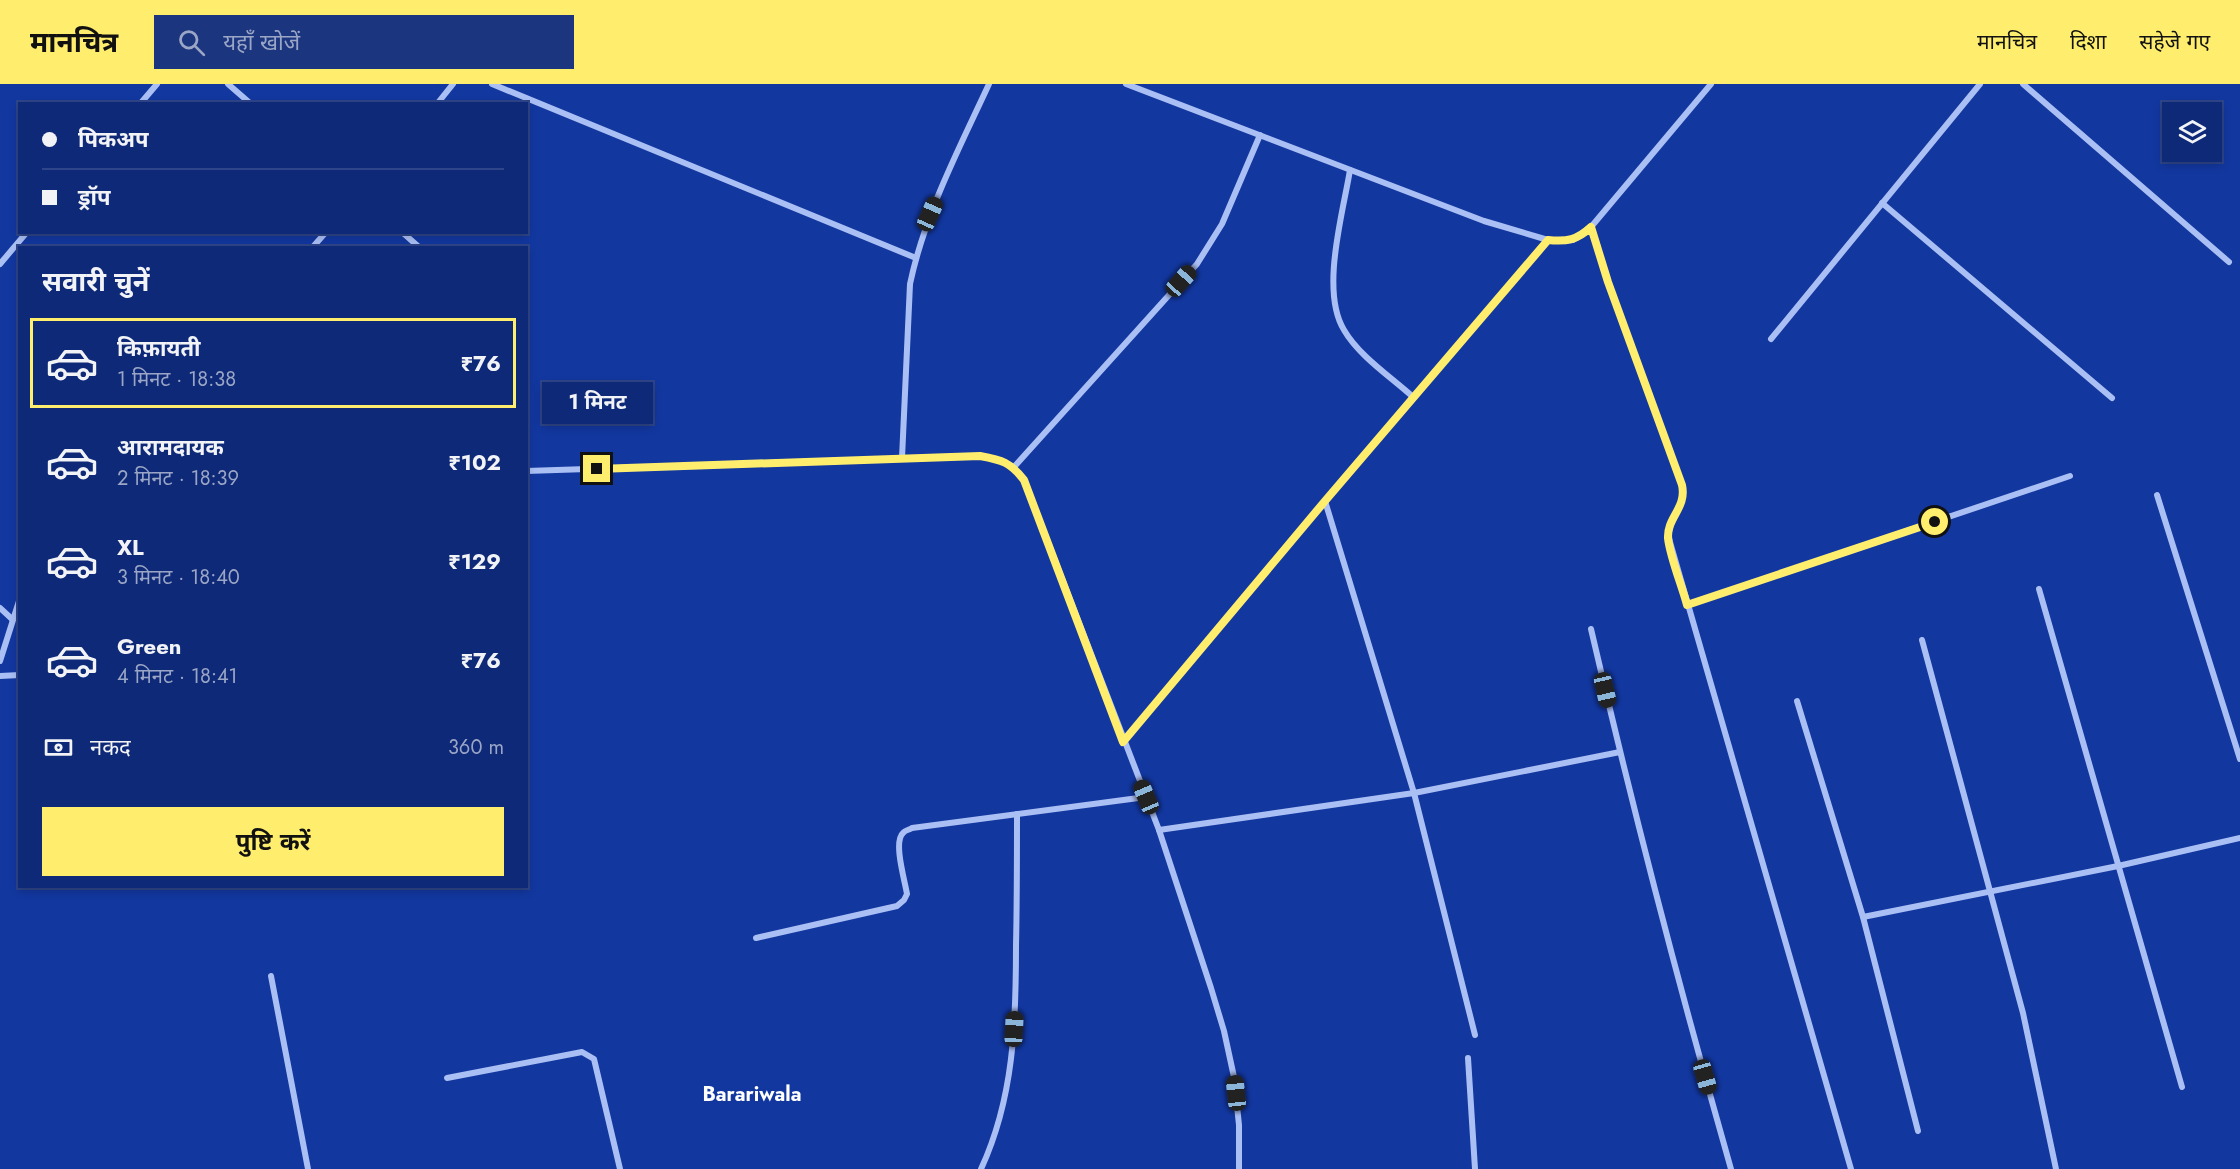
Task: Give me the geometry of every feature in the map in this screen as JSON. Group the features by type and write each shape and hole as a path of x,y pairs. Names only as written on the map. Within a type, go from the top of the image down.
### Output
{"street":[{"path":"142,102 158,84"},
{"path":"228,84 249,102"},
{"path":"439,102 453,84"},
{"path":"492,84 916,258"},
{"path":"902,459 910,284 916,258 930,214 989,84"},
{"path":"1126,84 1484,221 1548,240 1573,240 1591,227 1711,84"},
{"path":"1771,339 1980,84"},
{"path":"2024,84 2229,262"},
{"path":"1014,466 1197,264 1222,224 1260,135"},
{"path":"1350,170 1334,269 1335,312 1344,330 1361,351 1413,397"},
{"path":"1882,203 2112,398"},
{"path":"1591,227 1608,282 1682,485 1683,499 1671,523 1668,537 1851,1169"},
{"path":"0,264 25,234"},
{"path":"314,246 324,234"},
{"path":"404,234 418,246"},
{"path":"1123,742 1548,240"},
{"path":"528,471 980,456 1001,460 1014,466 1024,480 1123,742 1159,830 1224,1030 1234,1077 1239,1125 1239,1169"},
{"path":"1687,605 2070,476"},
{"path":"2157,495 2240,759"},
{"path":"1325,501 1414,793 1475,1035"},
{"path":"2039,589 2182,1087"},
{"path":"0,661 18,603"},
{"path":"0,608 12,619"},
{"path":"1591,629 1685,1009 1731,1169"},
{"path":"1922,640 2024,1013 2056,1169"},
{"path":"0,676 18,675"},
{"path":"1797,701 1863,917 1918,1131"},
{"path":"1159,830 1414,793 1620,752"},
{"path":"756,938 897,906 907,894 899,840 903,833 912,828 1146,797"},
{"path":"981,1169 998,1125 1008,1090 1013,1046 1016,996 1017,814"},
{"path":"1863,917 2118,866 2240,838"},
{"path":"271,976 308,1169"},
{"path":"447,1078 582,1053 594,1059 620,1169"},
{"path":"1467,1058 1475,1169"}],"district":[{"name":"Barariwala","path":"752,1094"}],"route":[{"path":"597,469 980,456 1001,460 1014,466 1024,480 1123,742 1548,240 1573,240 1591,227 1608,282 1682,485 1683,499 1671,523 1668,537 1687,605 1935,522"}]}
